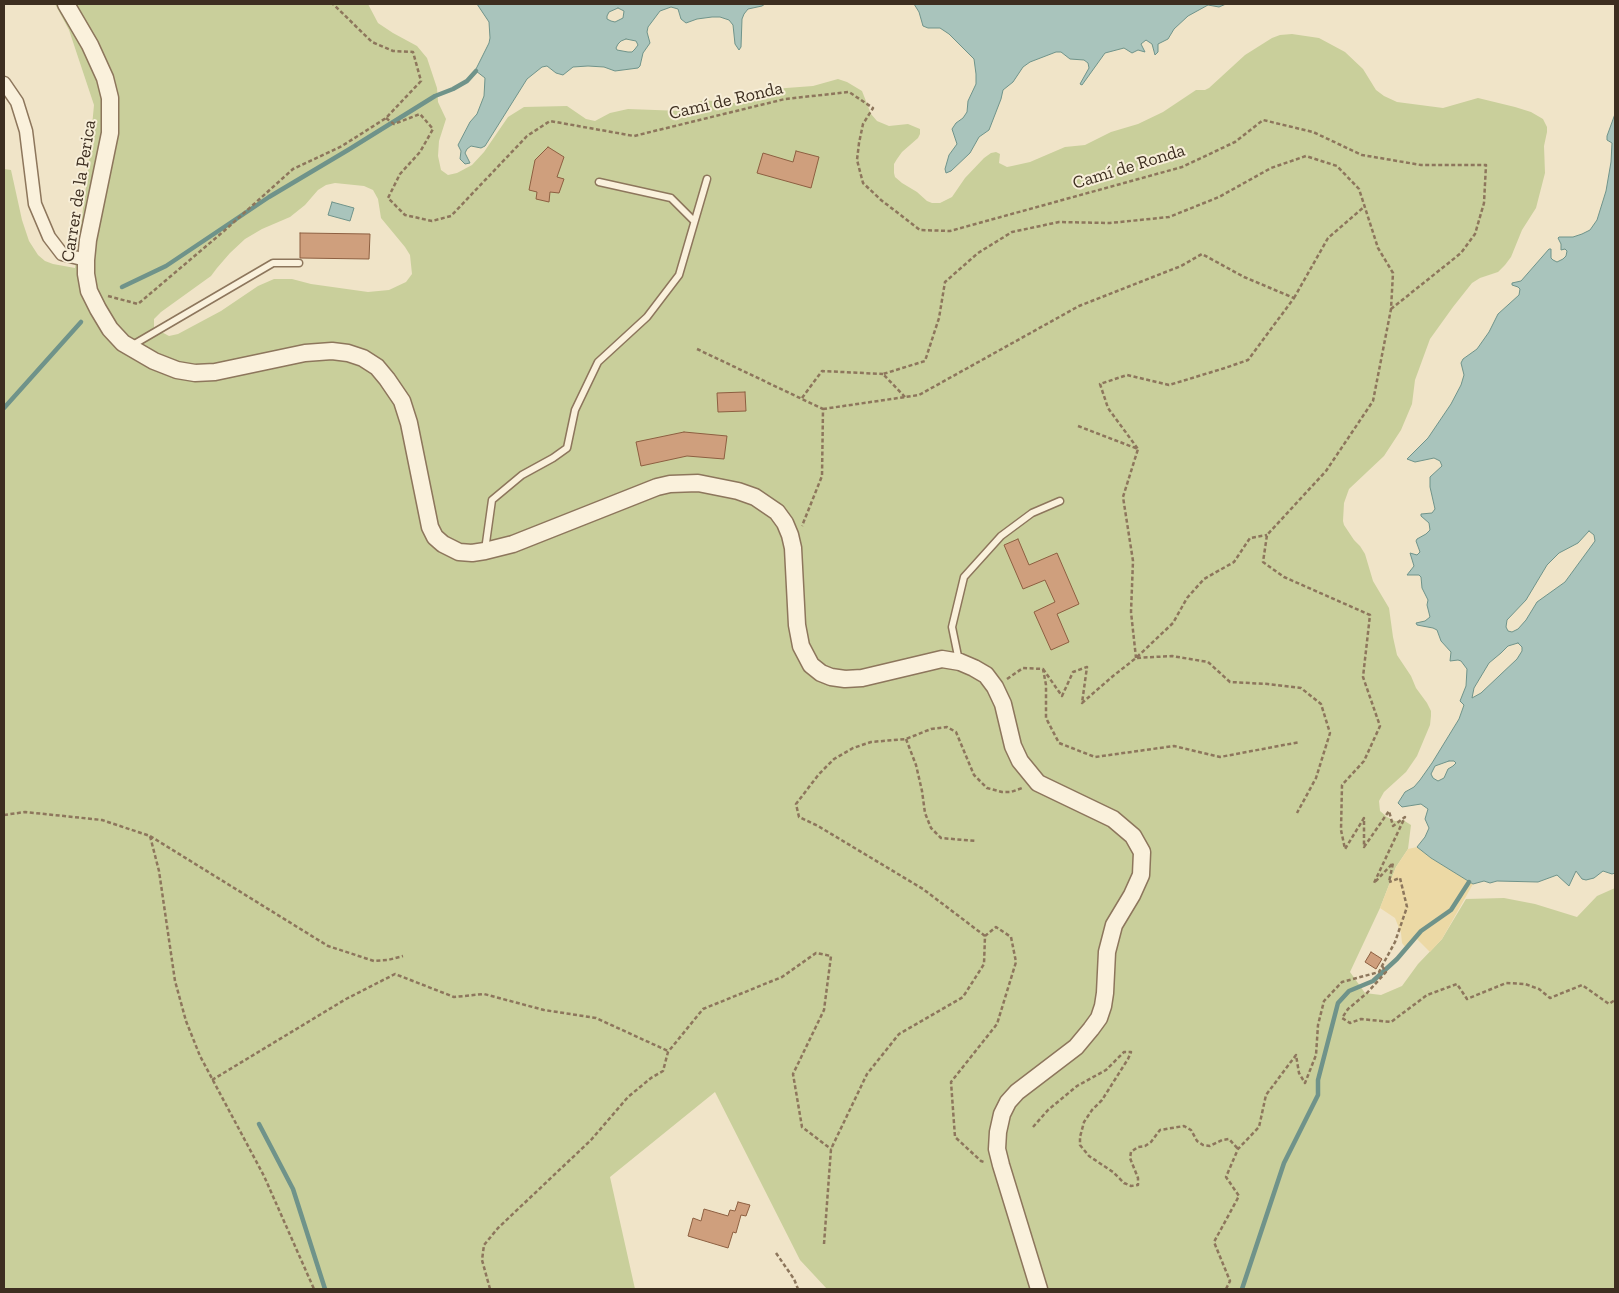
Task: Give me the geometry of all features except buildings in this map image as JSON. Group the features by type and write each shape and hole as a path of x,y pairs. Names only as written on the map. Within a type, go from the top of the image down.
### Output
{"street":[{"name":"Carrer de la Perica","path":"66,4 90,45 105,78 110,98 110,133 88,240 86,267 89,291 110,329 123,343 154,361 177,370 195,373 215,372 305,353 332,351 348,353 363,358 387,378 402,402 409,423 430,527 435,537 443,544 459,552 485,551 513,544 657,487 698,483 755,497 778,512 790,534 793,548 797,625 801,646 811,665 821,673 845,679 862,678 942,659 960,662"},
{"path":"4,83 17,102 26,131 35,204 49,237 62,254 86,267"},
{"path":"960,662 986,675 995,687 1003,704 1013,746 1020,761 1038,783 1114,819 1133,836 1142,852 1141,875 1138,884 1114,925 1107,952 1105,993 1099,1018 1076,1047 1017,1092 1008,1102 1002,1114 997,1149 1039,1289"}],"lane":[{"path":"485,551 492,500 522,475 567,448 575,410 598,362 647,317 679,275 707,180"},
{"path":"599,182 671,198 694,221"},
{"path":"129,347 273,263 299,263"},
{"path":"960,662 952,627 964,578 1001,536 1032,513 1060,501"}],"path":[{"path":"89,291 138,304 293,169 342,146 386,118 421,81 413,52 393,51 372,42 333,4"},
{"name":"Camí de Ronda","path":"386,118 394,124 420,114 432,129 420,152 400,174 388,198 405,215 432,221 451,216 527,136 550,121 634,136 785,99 850,92 873,108 863,124 859,143 857,160 863,182 881,200 920,230 950,231 1182,167 1235,142 1263,120 1313,132 1362,155 1421,165 1486,165 1484,203 1475,234 1461,253 1392,309"},
{"path":"802,398 822,371 883,374 925,361 939,318 945,282 978,253 1012,232 1059,222 1110,223 1169,217 1219,197 1271,168 1306,156 1336,166 1359,189 1378,248 1393,273 1392,309 1374,401 1326,471 1267,535 1263,562 1284,577 1370,615 1363,677 1380,726 1364,761 1342,785 1341,830 1346,849 1364,818 1364,847 1389,811 1393,826 1405,817 1374,884 1392,863 1389,882 1400,878 1407,908 1395,942 1379,972 1342,982 1324,1001 1318,1026 1316,1055 1305,1083 1299,1073 1296,1054 1266,1095 1259,1126 1238,1149 1226,1177 1239,1196 1214,1242 1230,1281 1226,1289"},
{"path":"1138,449 1108,408 1100,384 1127,375 1169,385 1248,360 1294,298 1328,238 1365,206"},
{"path":"697,349 823,409 919,395 1079,306 1181,266 1202,254 1244,276 1294,298"},
{"path":"883,374 904,397"},
{"path":"793,548 822,476 823,409"},
{"path":"1078,426 1138,449"},
{"path":"1136,658 1131,612 1134,560 1124,497 1138,449"},
{"path":"1043,669 1062,696 1073,672 1087,667 1082,703 1136,658 1173,622 1187,598 1204,580 1234,562 1250,538 1267,535"},
{"path":"1136,658 1172,656 1208,662 1230,682 1301,688 1321,704 1330,733 1316,778 1298,812"},
{"path":"995,687 1023,668 1043,669"},
{"path":"1043,669 1046,685 1046,718 1059,743 1096,757 1174,746 1220,757 1300,742"},
{"path":"985,936 923,889 818,826 799,817 796,804 819,774 834,759 853,748 871,742 906,740 931,729 947,727 956,732 974,775 987,788 1002,792 1012,792"},
{"path":"906,740 916,765 925,813 931,828 941,838 976,841"},
{"path":"4,815 25,812 102,820 150,836 328,946 374,961 402,956"},
{"path":"150,836 159,871 175,981 186,1021 212,1080 264,1176 314,1289"},
{"path":"981,1162 955,1137 951,1082 997,1024 1016,962 1011,938 996,928 985,936"},
{"path":"824,1244 831,1149 867,1074 899,1034 963,996 984,964 985,936"},
{"path":"490,1289 482,1260 484,1245 498,1228 591,1140 628,1097 662,1071 668,1052 703,1009 782,977 816,953 830,956 824,1010 793,1074 802,1127 831,1149"},
{"path":"1382,966 1386,972 1367,993 1348,1009 1342,1018 1350,1023 1361,1019 1391,1022 1427,995 1457,984 1467,999 1479,996 1506,983 1525,984 1539,989 1550,998 1582,984 1609,1004 1615,1000"},
{"path":"212,1080 346,999 395,974 454,997 484,994 544,1010 596,1018 668,1052"},
{"path":"1033,1127 1048,1110 1077,1086 1106,1070 1124,1052 1130,1052 1128,1059 1102,1100 1084,1122 1080,1145 1089,1156 1131,1186 1138,1185 1138,1178 1130,1158 1132,1152 1138,1147 1145,1146 1151,1142 1160,1130 1184,1126 1191,1130 1197,1142 1203,1145 1210,1146 1229,1139 1238,1149"},
{"path":"776,1253 794,1279 798,1289"}],"green space":[{"path":"55,4 368,4 378,23 417,46 427,58 437,88 438,102 446,119 439,141 438,156 441,170 448,175 457,173 472,165 484,152 508,117 524,107 567,106 586,119 595,121 610,113 628,109 682,111 703,100 745,103 773,89 813,86 838,79 862,91 871,114 877,121 889,126 908,124 920,129 918,138 902,152 894,164 895,177 927,201 940,203 952,197 965,178 991,153 996,152 1000,154 999,163 1007,167 1030,162 1065,147 1085,145 1111,132 1138,124 1163,112 1196,90 1209,88 1245,55 1272,38 1292,34 1319,38 1345,52 1363,69 1376,90 1397,102 1443,108 1478,98 1531,112 1543,119 1547,127 1544,146 1545,173 1536,208 1522,230 1511,257 1498,272 1472,283 1430,339 1415,380 1412,404 1401,430 1384,456 1349,489 1344,503 1344,525 1365,554 1373,581 1389,608 1397,655 1431,711 1430,725 1417,756 1406,772 1384,792 1379,801 1380,811 1387,817 1395,821 1403,820 1411,825 1408,849 1396,867 1380,908 1350,972 1365,993 1381,995 1402,986 1418,964 1442,939 1466,899 1504,898 1535,904 1577,917 1597,896 1615,888 1615,1289 827,1289 800,1260 715,1092 610,1177 635,1289 4,1289 4,169 11,170 22,220 29,241 38,255 45,261 53,264 75,268 87,179 94,105 69,30","holes":["335,183 364,186 373,190 378,199 381,218 410,255 412,274 406,282 389,290 368,292 311,284 292,279 274,279 258,286 221,311 178,334 169,336 154,328 154,319 161,312 211,276 230,253 245,239 262,229 290,217 305,205 318,190 326,185"]}],"sand":[{"path":"1417,847 1473,884 1442,939 1430,952 1416,938 1406,948 1402,943 1401,933 1395,918 1380,908 1396,867 1408,849"}],"water":[{"path":"477,4 765,4 748,9 744,14 742,19 741,47 739,50 735,44 733,25 729,20 712,17 686,23 681,19 678,9 671,7 660,11 648,27 647,32 650,43 643,53 638,68 615,71 604,67 573,67 563,75 556,73 547,66 542,67 527,79 485,146 481,148 471,146 467,149 465,153 470,163 465,164 460,159 461,151 458,145 470,122 477,114 484,96 485,78 476,69 489,43 489,22","holes":["618,8 624,11 623,18 615,22 607,19 609,12","626,39 636,41 638,45 632,52 617,50 616,48 621,41"]},
{"path":"914,4 1226,4 1219,7 1208,5 1188,16 1174,29 1168,39 1158,44 1158,52 1155,55 1152,44 1146,40 1141,44 1145,52 1138,50 1132,53 1124,48 1105,53 1082,85 1080,84 1089,68 1088,63 1084,60 1070,59 1061,52 1056,52 1030,62 1023,67 1013,82 1003,90 989,130 979,137 970,153 951,171 946,173 945,169 949,155 957,144 952,129 967,112 968,101 976,84 974,59 949,34 940,28 923,26 919,12"},
{"path":"1615,114 1615,873 1603,871 1594,878 1586,880 1582,879 1576,871 1569,886 1557,875 1538,882 1497,881 1490,883 1484,881 1473,884 1417,847 1429,828 1425,819 1428,809 1421,804 1402,807 1398,803 1405,792 1414,787 1420,780 1459,719 1464,705 1460,701 1466,686 1467,669 1461,661 1450,661 1451,652 1441,641 1437,630 1417,625 1416,623 1425,621 1430,617 1427,605 1428,600 1422,588 1421,577 1419,575 1407,575 1414,566 1410,553 1417,555 1420,552 1416,541 1430,530 1429,523 1421,514 1432,513 1435,509 1430,487 1430,477 1442,466 1440,461 1434,458 1415,462 1407,459 1428,438 1451,404 1464,375 1461,363 1463,359 1477,349 1489,332 1498,314 1519,295 1520,289 1512,285 1512,283 1521,281 1549,249 1551,249 1551,258 1553,260 1557,262 1563,259 1567,251 1565,249 1561,250 1558,238 1582,234 1590,230 1597,220 1606,191 1611,162 1612,143 1607,140","holes":["1589,531 1594,535 1595,541 1565,582 1537,602 1518,629 1512,632 1508,631 1506,627 1507,620 1526,600 1547,565 1559,553 1578,543","1518,643 1522,647 1522,651 1517,659 1481,693 1472,698 1474,688 1489,663 1508,646","1449,761 1456,763 1448,769 1444,778 1438,781 1431,774 1435,766"]},
{"path":"332,202 354,208 350,221 328,215"}],"waterway":[{"path":"122,287 166,266 269,197 435,96 467,81 476,71"},
{"path":"4,408 81,322"},
{"path":"1242,1289 1284,1163 1318,1095 1318,1080 1338,1003 1349,991 1373,981 1397,959 1421,931 1451,910 1469,882"},
{"path":"259,1124 293,1189 325,1289"}]}
